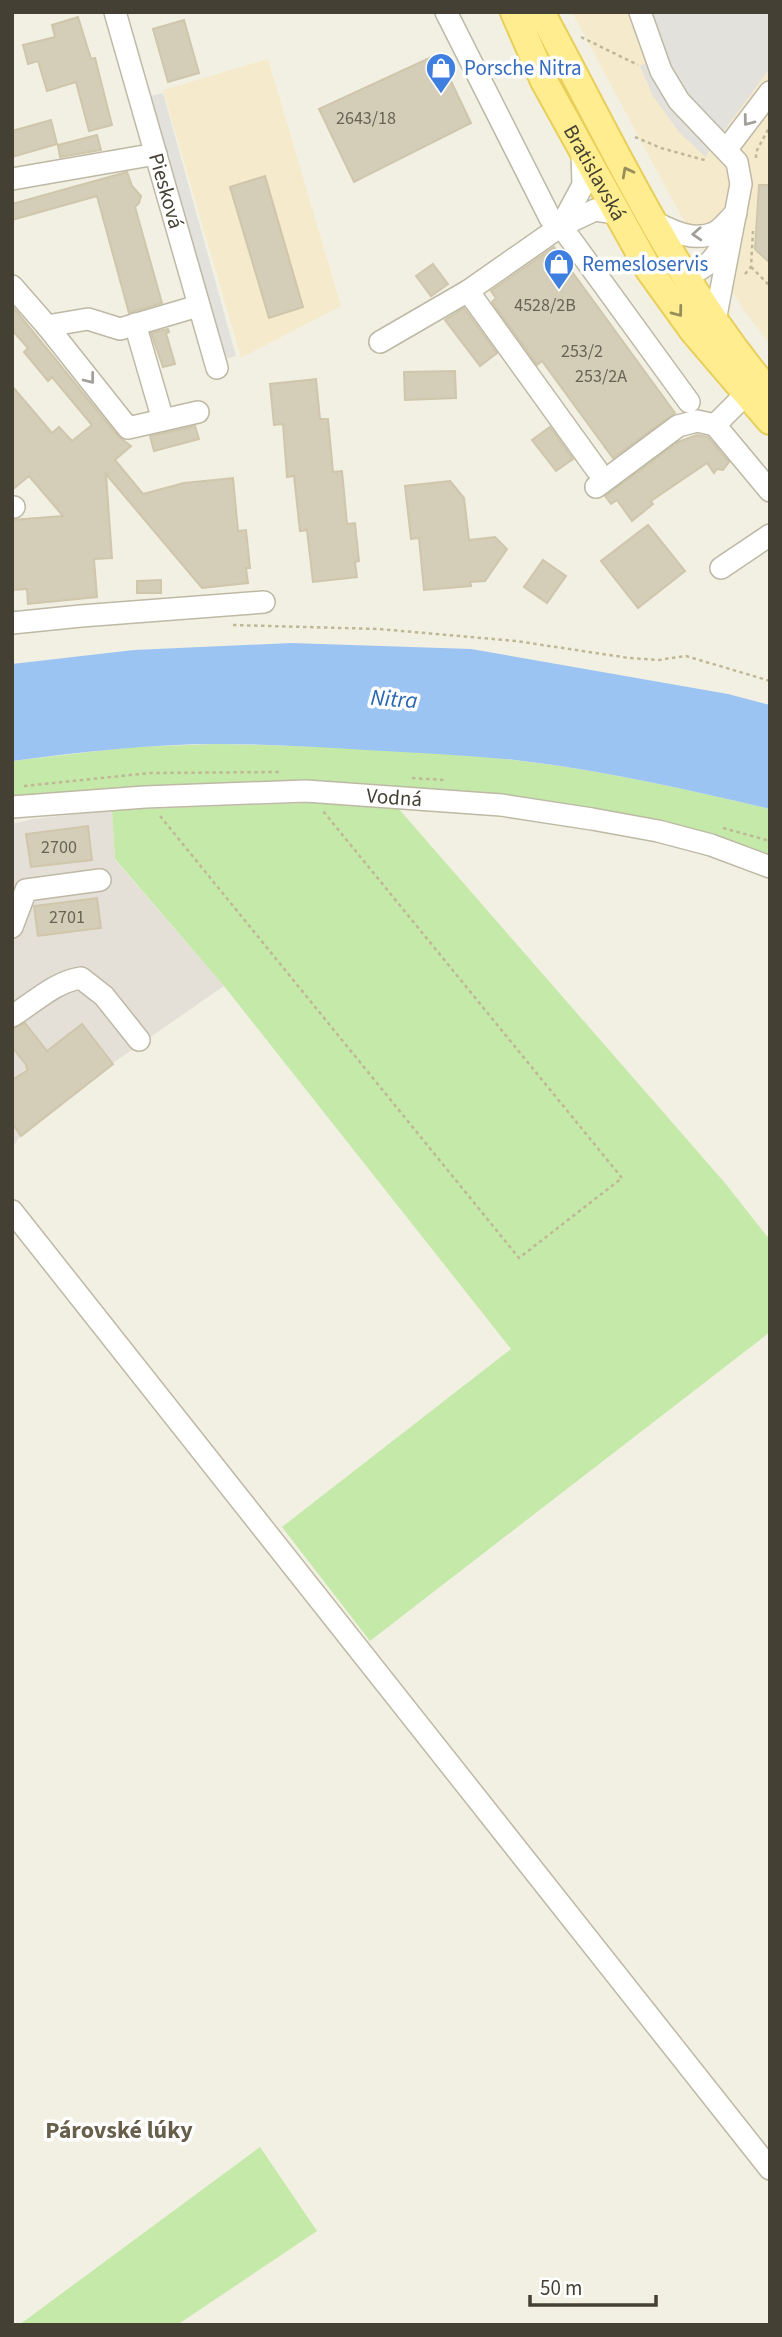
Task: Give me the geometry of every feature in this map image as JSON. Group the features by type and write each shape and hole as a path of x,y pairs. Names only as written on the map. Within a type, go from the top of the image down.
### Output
{"main road":[{"name":"Bratislavská","path":"514,12 544,81 616,213 671,303 758,394"},
{"name":"Bratislavská","path":"541,12 654,222 758,394 770,421"},
{"path":"582,151 596,157 659,263 686,276"}],"street":[{"name":"Piesková","path":"115,12 217,368"},
{"path":"446,12 550,218 561,226 689,402"},
{"path":"640,12 661,71 679,101 721,157 737,162 741,184 715,321"},
{"path":"721,157 770,92"},
{"path":"561,226 583,185 582,151"},
{"path":"12,179 156,154"},
{"path":"380,342 468,291 561,226 595,211 616,213"},
{"path":"654,222 693,237 715,232 736,213"},
{"path":"686,276 699,271 717,257 736,213"},
{"path":"12,286 128,428 198,412"},
{"path":"468,291 596,479 678,426 697,421 715,425 770,491"},
{"path":"47,326 88,319 120,329 198,306"},
{"path":"135,324 163,419"},
{"path":"715,425 758,394"},
{"path":"721,568 770,535"},
{"path":"12,623 81,615 264,602"},
{"name":"Vodná","path":"12,807 145,797 306,791 501,805 658,831 712,845 770,867"},
{"path":"12,928 26,890 100,880"},
{"path":"12,1016 69,979 80,978 104,996 139,1040"},
{"path":"12,1211 770,2169"}],"path":[{"path":"581,37 640,66"},
{"path":"635,137 661,148 699,157 721,157"},
{"path":"760,145 766,147"},
{"path":"751,267 770,286"},
{"path":"232,625 379,629 516,641 629,658 659,660 686,656 770,681"},
{"path":"145,797 519,1258 622,1178 306,791"}],"shaded area":[{"path":"574,12 770,12 770,344 680,214"},
{"path":"629,12 770,12 770,68 705,157 679,132 653,96 640,66 651,61"},
{"path":"268,59 341,306 241,358 163,90"},
{"path":"163,93 236,356 225,359 151,96"},
{"path":"112,810 115,860 224,986 32,1119 12,1148 12,824"}],"green space":[{"path":"217,744 366,749 514,760 675,787 770,809 770,862 515,802 12,801 12,761 133,747"},
{"path":"391,800 725,1183 770,1240 770,1332 370,1641 282,1527 511,1349 224,986 115,859 112,810"},
{"path":"260,2147 317,2231 177,2325 19,2325"}],"water":[{"name":"Nitra","path":"291,643 471,649 728,694 770,705 770,809 579,769 440,754 274,745 192,744 115,749 12,761 12,664 134,650"}],"building":[{"path":"78,17 91,59 95,58 112,125 89,131 76,82 47,91 38,61 28,64 23,45 55,37 52,25"},
{"path":"184,20 199,73 168,82 153,29"},
{"path":"438,54 471,123 354,182 319,109"},
{"path":"51,120 57,144 12,157 12,131"},
{"path":"97,135 101,150 60,157 58,145"},
{"path":"127,172 132,186 141,196 135,207 162,303 129,313 97,196 12,220 12,204"},
{"path":"265,176 303,307 269,318 230,187"},
{"path":"759,185 770,185 770,263 755,249"},
{"path":"554,247 675,413 613,458 542,361 537,365 492,302 496,298 491,291"},
{"path":"433,264 448,284 431,296 416,276"},
{"path":"12,306 118,436 131,446 115,460 143,494 184,483 233,478 238,531 246,530 250,568 246,568 248,583 202,588 106,474 112,558 94,559 97,597 28,604 27,589 12,590 12,520 63,516 29,476 12,490 12,386 52,433 59,427 72,441 92,425 52,377 48,381 24,352 28,348 12,330"},
{"path":"464,308 497,353 480,366 445,320"},
{"path":"168,329 169,332 166,333 175,364 163,367 151,333"},
{"path":"455,371 456,398 405,400 404,372"},
{"path":"316,379 320,419 328,419 333,472 342,471 347,524 355,523 359,561 355,562 357,577 313,582 307,530 300,531 294,476 287,477 283,424 274,425 270,384"},
{"path":"195,426 199,439 154,451 150,436"},
{"path":"550,427 573,459 556,471 532,440"},
{"path":"697,435 708,437 729,462 723,470 717,469 714,473 707,463 651,501 653,504 632,521 617,500 611,504 605,496 678,442"},
{"path":"450,481 464,498 469,540 495,537 507,549 485,581 470,582 471,586 424,590 419,538 411,539 405,486"},
{"path":"648,525 685,571 638,608 601,561"},
{"path":"543,560 566,576 547,603 524,587"},
{"path":"161,580 161,593 137,593 137,581"},
{"path":"88,826 92,860 31,867 26,834"},
{"path":"97,898 101,928 38,936 34,906"},
{"path":"25,1023 47,1051 82,1024 113,1064 21,1136 12,1123 12,1080 28,1070 12,1047 12,1029"}],"place":[{"name":"Porsche Nitra","path":"441,95"},
{"name":"Remesloservis","path":"559,291"}],"district":[{"name":"Párovské lúky","path":"119,2130"}]}
